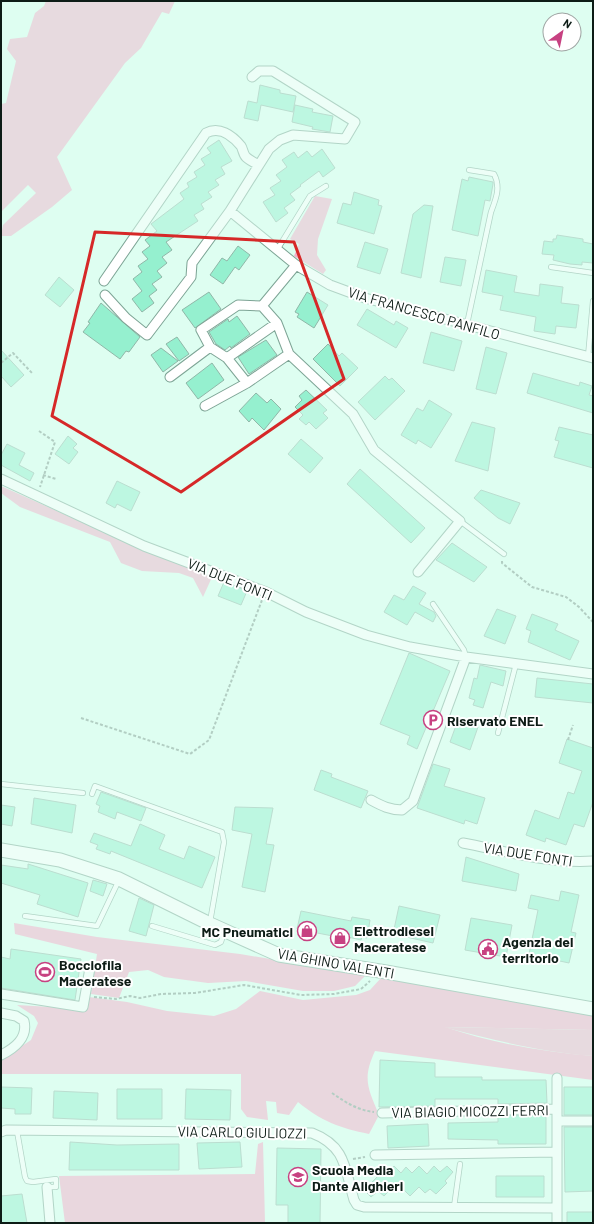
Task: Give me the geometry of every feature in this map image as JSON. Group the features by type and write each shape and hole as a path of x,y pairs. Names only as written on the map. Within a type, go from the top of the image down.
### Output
{"main road":[{"name":"VIA GHINO VALENTI","path":"1,850 60,860 119,879 210,924 278,955 375,970 593,1009"}],"street":[{"path":"105,295 126,318 147,335 191,277 192,263 230,211 269,149 280,140 293,135 346,139 355,122 273,71 259,71 252,77"},
{"path":"104,281 206,133 213,129 219,129 229,135 241,146 246,157 259,165"},
{"name":"VIA FRANCESCO PANFILO","path":"230,211 296,265 330,285 365,298 590,358"},
{"path":"262,306 296,265"},
{"path":"247,383 227,358 210,347 201,330 238,305 262,306 277,323 290,354 353,414 374,450 460,521 418,572"},
{"path":"227,358 277,323"},
{"path":"170,377 210,347"},
{"path":"205,406 247,383 290,354"},
{"name":"VIA DUE FONTI","path":"1,479 144,546 266,592 306,612 356,632 410,647 466,657 593,674"},
{"path":"371,800 386,808 402,810 413,801 466,657"},
{"name":"VIA DUE FONTI","path":"463,843 554,860 577,862 593,861"},
{"path":"1,994 83,1007 90,968"},
{"path":"1,1013 16,1016 24,1021 26,1028 24,1037 17,1045 1,1055"},
{"path":"557,1078 557,1223"},
{"name":"VIA BIAGIO MICOZZI FERRI","path":"382,1113 557,1109"},
{"path":"557,1121 593,1121"},
{"name":"VIA CARLO GIULIOZZI","path":"3,1130 312,1133 326,1139 336,1148 357,1205 364,1207 454,1206 557,1208"},
{"path":"375,1156 557,1152"},
{"path":"47,1187 50,1223"}],"lane":[{"path":"467,324 491,212 498,195 498,182 494,174 469,170"},
{"path":"278,250 310,196 326,186"},
{"path":"551,267 593,273"},
{"path":"590,358 593,301"},
{"path":"460,521 504,554"},
{"path":"433,604 464,650 466,657"},
{"path":"498,733 516,664"},
{"path":"1,784 82,793"},
{"path":"92,794 95,786 222,832 224,842 210,924"},
{"path":"25,916 96,926 119,879"},
{"path":"152,926 215,945 220,942 225,931"},
{"path":"17,1130 24,1177 27,1181 33,1182 56,1179 56,1187 47,1187"},
{"path":"454,1206 460,1164"}],"path":[{"path":"1,363 13,353 32,373"},
{"path":"36,496 55,442 40,431"},
{"path":"44,475 56,478"},
{"path":"504,554 502,563 532,587 566,597 579,607 593,622"},
{"path":"81,718 190,754 208,740 266,592"},
{"path":"568,740 573,725"},
{"path":"85,995 116,999 130,996 140,998 161,994 195,993 244,985 301,995 334,994 361,989 373,978 375,970"},
{"path":"332,1092 348,1104 363,1111 382,1113"},
{"path":"356,1158 364,1157"}],"highlighted area":[{"path":"95,232 294,242 344,379 181,492 52,416"}],"shaded area":[{"path":"46,1 175,1 169,14 162,12 141,48 125,63 57,157 72,190 52,207 11,236 1,236 3,225 36,193 28,185 1,212 1,104 6,103 16,61 7,49 10,39 27,37 35,13 44,6"},
{"path":"315,196 332,199 318,239 317,255 326,270 323,274 294,256 299,244 290,239"},
{"path":"1,486 113,536 213,575 203,597 193,578 179,573 142,571 121,563 110,542 20,507 1,493"},
{"path":"14,923 97,937 240,954 366,975 355,986 334,991 303,991 246,981 208,983 164,977 148,970 129,972 119,998 91,994 97,954 15,934"},
{"path":"381,978 593,1016 593,1030 445,1027 481,1038 518,1046 593,1056 593,1080 375,1051 369,1069 368,1083 369,1090 379,1115 369,1134 331,1123 306,1109 298,1102 289,1115 277,1113 276,1102 266,1101 268,1120 247,1117 241,1109 241,1074 1,1074 1,1060 31,1040 38,1023 34,1016 17,1005 84,1009 89,997 127,1002 167,1011 214,1016 236,1009 260,991 303,1000 356,995 370,990"},
{"path":"443,1027 593,1030 593,1056 555,1052 499,1041"},
{"path":"263,1142 265,1223 65,1223 59,1176 255,1174 258,1144"}],"building":[{"path":"260,85 280,90 280,93 296,96 293,112 261,105 258,121 244,118 248,101 257,103"},
{"path":"295,105 313,109 312,112 333,116 330,132 312,129 313,127 292,122"},
{"path":"219,140 232,161 221,167 225,174 215,180 219,185 208,192 212,197 201,204 204,209 194,215 198,221 166,242 172,250 162,257 167,263 157,271 162,277 152,284 157,290 149,296 154,303 142,312 132,299 142,291 133,279 142,272 138,266 148,259 142,252 150,246 145,240 157,231 151,224 184,199 180,193 189,187 187,183 197,177 194,172 205,165 201,159 211,153 207,148"},
{"path":"322,149 335,168 323,177 319,171 290,194 295,200 284,208 288,213 276,222 263,202 275,195 270,188 281,181 276,175 287,167 282,160 294,152 298,158 307,151 312,157"},
{"path":"469,177 493,182 490,201 485,200 478,236 452,230 462,179 468,181"},
{"path":"354,192 379,200 378,205 382,206 374,234 337,223 343,203 351,205"},
{"path":"424,205 433,206 421,278 401,273 413,214"},
{"path":"557,235 583,239 583,242 593,244 593,263 582,262 582,265 570,264 553,260 554,255 542,254 544,241 553,242 553,239 556,239"},
{"path":"365,242 388,249 380,274 357,267"},
{"path":"238,246 250,255 239,270 235,267 223,284 210,275 222,258 227,261"},
{"path":"445,257 466,260 461,286 440,282"},
{"path":"486,270 517,276 514,292 539,296 540,284 563,287 561,303 579,305 576,328 556,326 555,334 534,331 536,317 500,310 503,296 482,292"},
{"path":"59,277 74,290 60,307 45,295"},
{"path":"209,292 221,309 195,328 182,310"},
{"path":"307,292 328,305 314,328 297,317 299,314 295,312"},
{"path":"101,303 140,337 129,352 126,351 120,359 83,332 90,323 88,322"},
{"path":"367,309 394,325 396,321 408,328 396,348 357,325"},
{"path":"237,316 250,334 231,348 230,346 225,350 216,344 209,332 228,319 229,322"},
{"path":"431,332 462,341 454,371 423,363"},
{"path":"177,337 189,354 179,361 166,344"},
{"path":"266,340 277,355 249,374 238,357"},
{"path":"328,344 339,356 342,353 358,368 340,386 313,359"},
{"path":"486,347 507,353 496,394 476,389"},
{"path":"161,348 178,361 163,372 151,355"},
{"path":"1,350 24,375 11,387 1,376"},
{"path":"212,363 224,380 198,399 186,383"},
{"path":"533,373 579,386 580,382 592,386 589,395 593,396 593,413 527,393"},
{"path":"385,376 389,380 392,378 405,391 375,420 358,402"},
{"path":"306,390 327,410 323,413 328,418 316,429 309,422 306,425 299,419 303,415 295,407 302,400 299,396"},
{"path":"256,393 267,403 271,399 281,409 264,430 252,418 249,422 239,411"},
{"path":"429,400 452,414 431,448 418,440 416,444 401,435 417,408 423,411"},
{"path":"472,422 495,428 488,471 455,461"},
{"path":"559,427 593,435 593,468 554,457 559,441 555,440"},
{"path":"68,436 77,444 73,448 78,452 69,464 55,454"},
{"path":"301,439 323,458 310,473 288,454"},
{"path":"7,444 25,453 19,465 34,473 30,481 1,465 1,455"},
{"path":"360,469 425,528 411,543 347,484"},
{"path":"117,481 140,492 131,511 117,504 115,508 106,503"},
{"path":"481,490 520,503 510,524 498,518 474,498"},
{"path":"452,543 487,567 474,582 436,560"},
{"path":"224,582 247,591 241,605 218,596"},
{"path":"413,586 426,593 419,604 434,612 436,616 433,622 415,612 407,625 384,612 394,595 404,600"},
{"path":"497,609 516,616 505,644 484,636"},
{"path":"532,614 558,624 555,630 579,641 570,660 528,642 531,631 526,629"},
{"path":"409,653 450,671 417,749 407,744 410,736 380,724"},
{"path":"480,665 506,671 503,686 491,682 483,708 473,705 475,700 469,698 474,678 477,679"},
{"path":"537,678 593,684 593,703 535,697"},
{"path":"458,720 478,727 470,750 450,742"},
{"path":"567,739 593,748 593,802 584,827 574,824 566,845 546,838 545,842 526,835 535,810 559,819 568,792 574,794 582,771 559,763"},
{"path":"433,764 450,769 444,786 485,798 477,824 465,820 464,824 417,808"},
{"path":"321,770 332,774 331,777 368,791 361,808 314,790"},
{"path":"101,792 146,808 141,821 117,812 115,819 98,812 100,806 96,804"},
{"path":"34,798 76,805 72,833 31,824"},
{"path":"1,805 15,807 12,826 1,824"},
{"path":"235,807 273,808 266,844 274,845 265,892 242,887 252,834 232,830"},
{"path":"140,824 165,835 159,849 184,859 189,846 215,857 202,888 111,851 110,854 96,849 98,845 90,842 94,833 131,846"},
{"path":"466,857 519,874 516,891 462,881"},
{"path":"28,864 88,883 78,917 37,904 40,895 1,883 1,865 28,869"},
{"path":"93,880 107,884 103,896 90,891"},
{"path":"561,891 579,895 571,932 576,933 569,963 546,958 545,963 528,959 538,910 528,908 531,895 559,901"},
{"path":"139,898 154,905 146,936 129,931"},
{"path":"399,906 440,915 433,943 393,934"},
{"path":"301,911 351,921 352,917 370,920 367,938 362,937 361,940 348,937 348,939 297,929"},
{"path":"471,918 512,925 506,957 465,950"},
{"path":"11,949 81,959 75,1000 1,988 1,957 10,959"},
{"path":"380,1060 435,1063 435,1077 482,1077 482,1080 546,1080 547,1103 498,1104 498,1099 435,1099 435,1106 379,1107"},
{"path":"1,1087 32,1088 31,1114 15,1114 15,1109 1,1108"},
{"path":"564,1087 593,1087 593,1115 564,1115"},
{"path":"117,1089 162,1089 162,1119 117,1119"},
{"path":"186,1089 231,1090 230,1120 185,1119"},
{"path":"54,1091 98,1093 97,1120 53,1118"},
{"path":"546,1115 546,1144 498,1144 498,1140 448,1139 448,1123 498,1122 498,1116"},
{"path":"428,1124 429,1146 388,1148 387,1126"},
{"path":"564,1127 593,1127 593,1191 565,1192"},
{"path":"70,1142 117,1145 179,1144 179,1170 69,1170"},
{"path":"240,1142 242,1167 199,1169 197,1143"},
{"name":"Scuola Media Dante Alighieri","path":"277,1148 321,1149 320,1223 288,1223 288,1205 276,1205"},
{"path":"394,1166 401,1173 406,1167 412,1173 419,1166 427,1174 434,1166 440,1172 447,1166 453,1172 445,1181 447,1183 436,1194 430,1189 425,1193 419,1187 410,1196 404,1190 401,1193 394,1186 384,1196 378,1191 371,1197 364,1190 382,1172 386,1175"},
{"path":"496,1176 544,1176 544,1197 496,1197"},
{"path":"22,1194 27,1223 1,1223 1,1196"},
{"path":"567,1212 593,1212 593,1223 567,1223"}],"place":[{"name":"Riservato ENEL","path":"433,720"},
{"name":"MC Pneumatici","path":"307,931"},
{"name":"Elettrodiesel Maceratese","path":"340,938"},
{"name":"Agenzia del territorio","path":"488,949"},
{"name":"Bocciofila Maceratese","path":"45,972"},
{"name":"Scuola Media Dante Alighieri","path":"298,1177"}]}
